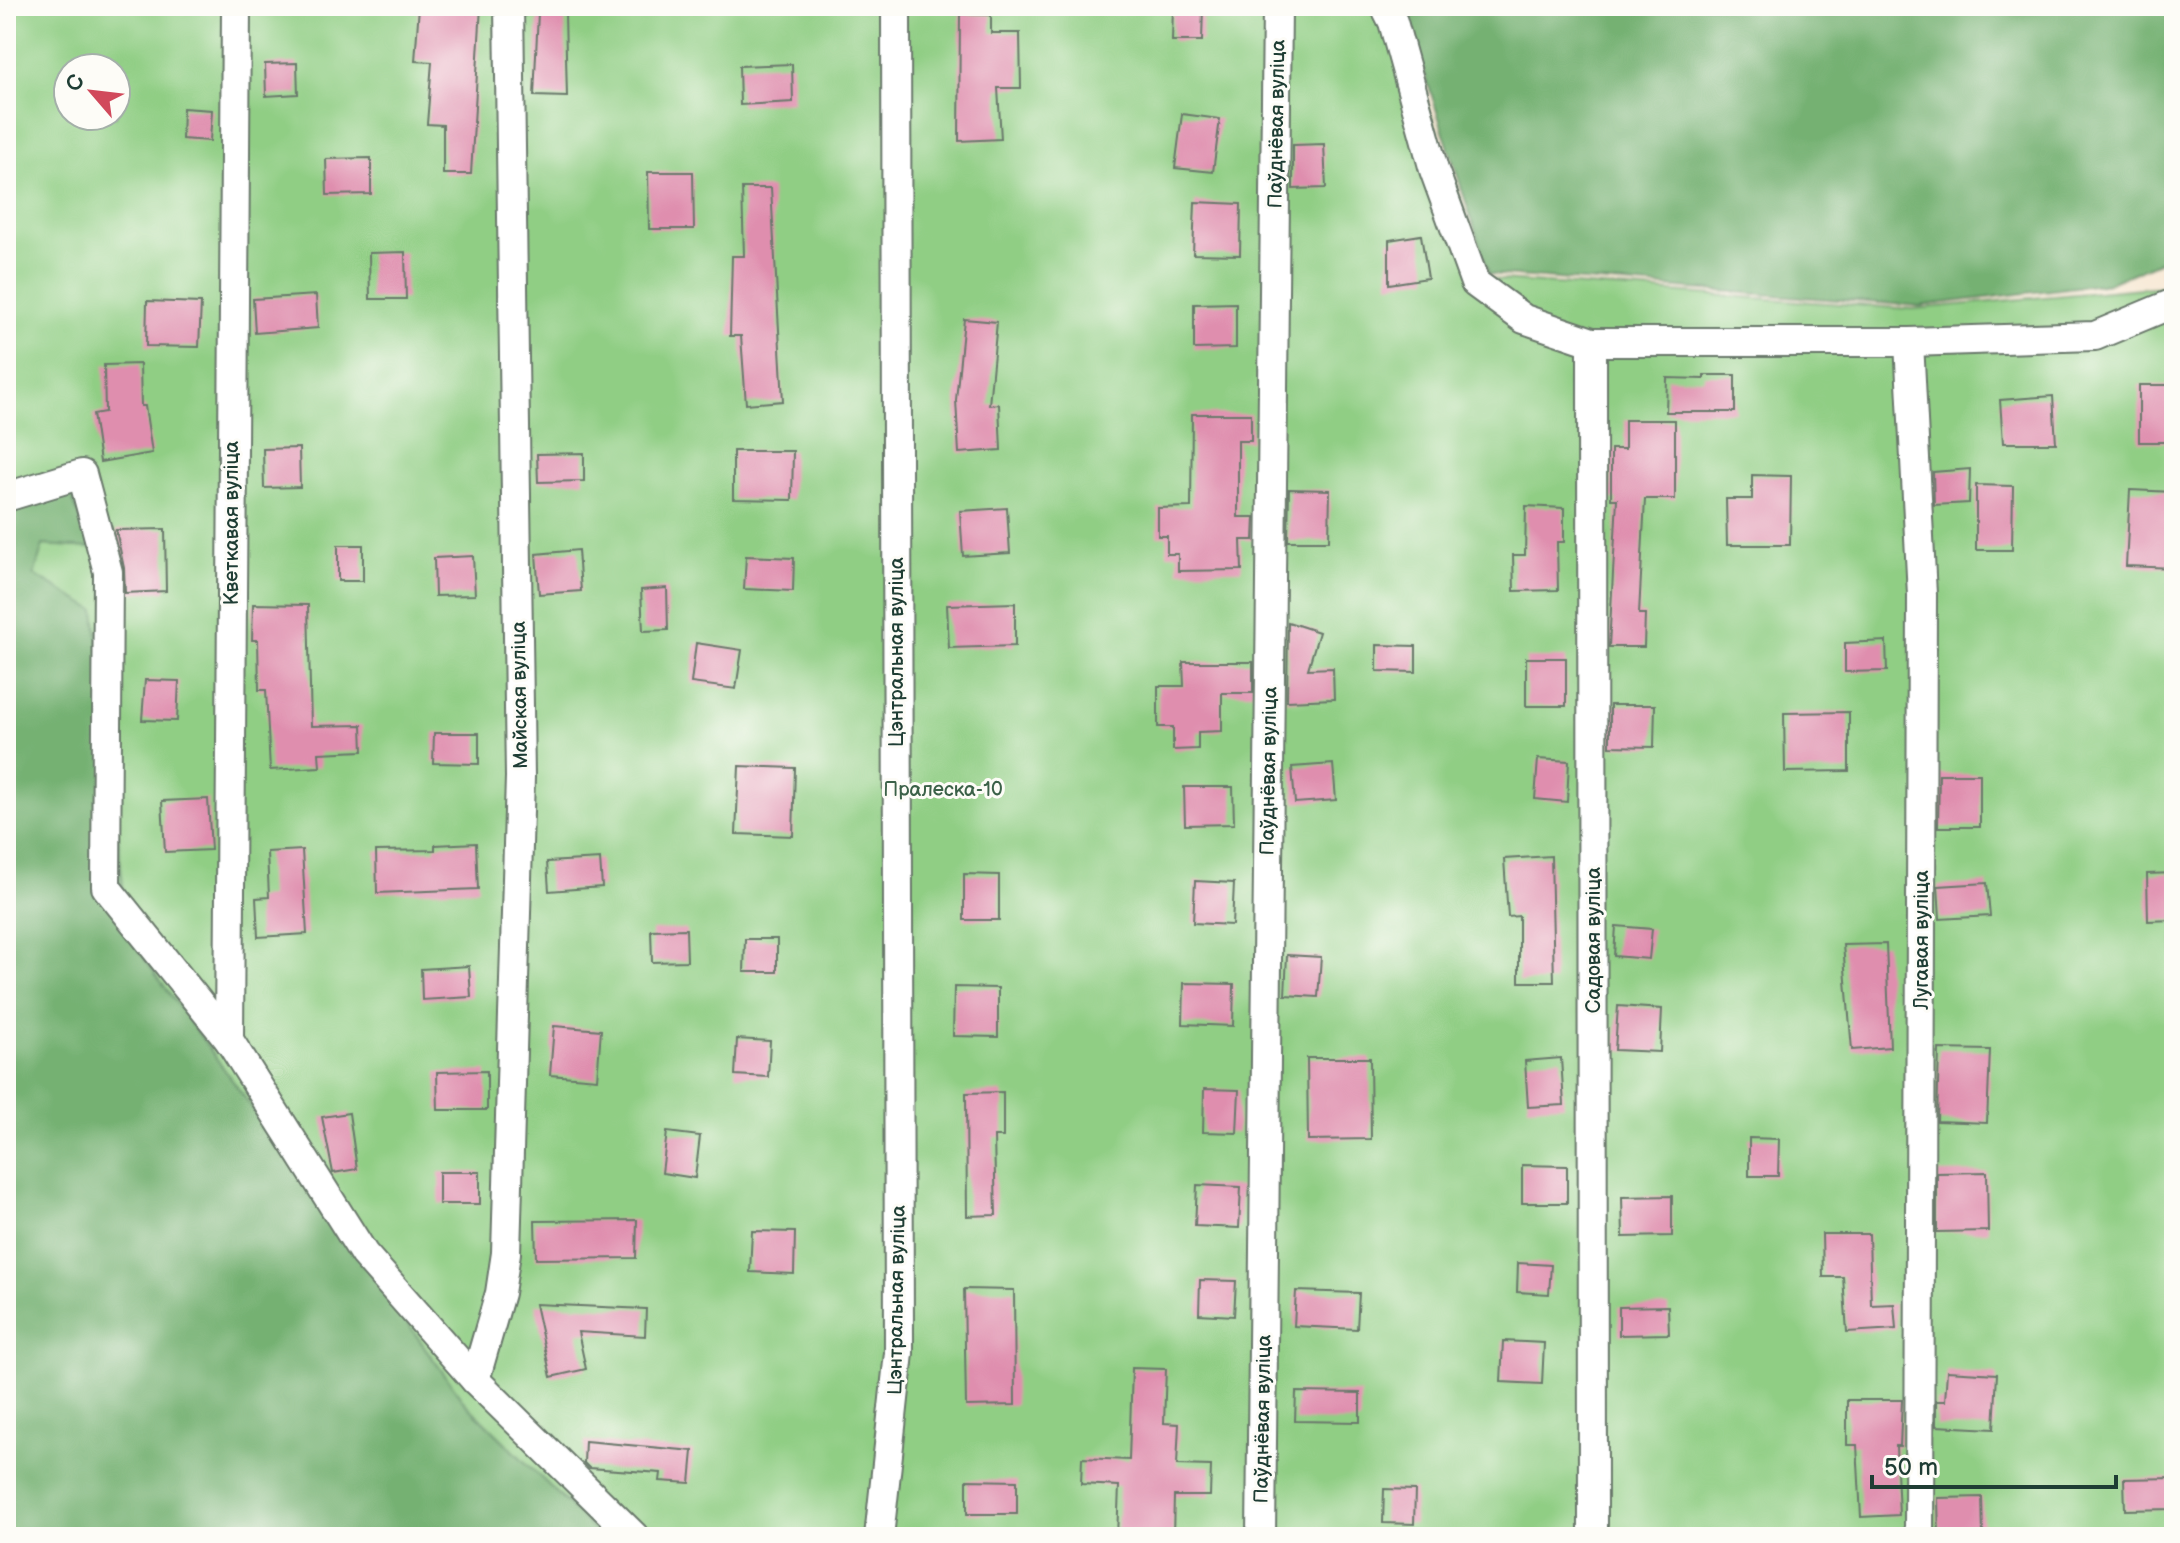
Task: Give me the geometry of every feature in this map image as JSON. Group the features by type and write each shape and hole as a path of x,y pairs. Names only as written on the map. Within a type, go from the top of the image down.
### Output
{"street":[{"name":"Кветкавая вуліца","path":"229,1040 236,6"},
{"name":"Майская вуліца","path":"475,1380 500,1293 506,1253 520,777 509,6"},
{"name":"Цэнтральная вуліца","path":"879,1537 899,1353 896,6"},
{"name":"Паўднёвая вуліца","path":"1261,1537 1277,6"},
{"path":"1385,6 1393,22 1434,170 1475,283 1524,319 1592,342 1909,342 2095,336 2174,303"},
{"name":"Садовая вуліца","path":"1592,342 1593,1537"},
{"name":"Лугавая вуліца","path":"1909,342 1922,595 1919,1537"},
{"path":"6,497 82,474 108,572 106,887 229,1040 364,1254 475,1380 635,1537"}],"green space":[{"name":"Пралеска-10","path":"6,6 1394,6 1488,279 1913,309 2174,285 2174,1537 601,1537 465,1403 128,936 34,575 42,545 91,548 6,507"},
{"path":"1403,6 2174,6 2174,255 2110,283 1919,306 1489,274"},
{"path":"67,486 92,548 43,545 34,575 95,610 128,936 465,1403 601,1537 6,1537 6,507"}],"building":[{"path":"419,6 481,6 471,174 443,174 443,125 427,124 432,62 415,61"},
{"path":"1173,6 1203,6 1202,41 1172,41"},
{"path":"538,13 565,13 567,97 534,96"},
{"path":"960,14 991,15 991,33 1020,33 1021,88 998,88 1001,139 959,141"},
{"path":"297,63 298,94 266,96 265,64"},
{"path":"792,64 793,102 740,105 739,66"},
{"path":"183,108 212,110 210,141 182,139"},
{"path":"1182,114 1220,119 1213,172 1175,168"},
{"path":"1324,144 1326,188 1293,189 1293,145"},
{"path":"371,158 371,194 327,195 326,159"},
{"path":"648,172 693,172 694,229 649,229"},
{"path":"742,188 771,188 783,401 746,404 741,336 730,336 732,256 744,256"},
{"path":"1195,202 1241,204 1240,255 1193,254"},
{"path":"1421,235 1428,278 1389,284 1389,240"},
{"path":"405,252 406,299 370,299 369,253"},
{"path":"316,295 318,328 255,333 253,299"},
{"path":"147,301 201,303 199,347 146,346"},
{"path":"1236,303 1236,348 1194,349 1194,304"},
{"path":"964,319 997,322 989,405 999,404 1001,450 959,453 956,400"},
{"path":"140,364 141,406 145,406 152,453 100,462 93,414 105,412 104,365"},
{"path":"1704,375 1735,375 1735,412 1666,412 1667,378 1704,379"},
{"path":"2139,385 2174,385 2174,442 2139,442"},
{"path":"2053,396 2056,443 2003,443 2000,400"},
{"path":"1192,414 1251,414 1251,441 1238,441 1238,517 1255,517 1254,540 1241,540 1242,570 1178,571 1178,554 1167,554 1167,536 1158,536 1158,508 1191,507"},
{"path":"1625,420 1675,420 1675,499 1645,499 1639,614 1645,614 1644,647 1609,647 1617,499 1611,499 1611,449 1625,449"},
{"path":"299,448 300,487 264,488 263,449"},
{"path":"733,451 793,451 792,500 733,499"},
{"path":"584,453 584,481 538,482 537,454"},
{"path":"1970,469 1969,503 1934,505 1933,472"},
{"path":"1752,475 1791,476 1790,545 1727,545 1726,499 1752,499"},
{"path":"1976,485 2013,486 2012,550 1976,550"},
{"path":"1289,489 1330,490 1329,541 1288,541"},
{"path":"2130,490 2174,492 2174,568 2126,566"},
{"path":"1526,506 1564,508 1564,542 1557,542 1558,590 1514,591 1513,555 1525,555"},
{"path":"1007,508 1010,553 963,556 960,511"},
{"path":"165,529 166,591 125,593 124,568 116,530"},
{"path":"338,545 363,545 363,581 338,581"},
{"path":"578,550 581,591 539,594 536,554"},
{"path":"473,556 475,595 435,596 434,558"},
{"path":"746,556 794,558 793,591 744,589"},
{"path":"667,588 668,630 643,631 641,590"},
{"path":"1015,603 1015,646 949,648 947,605"},
{"path":"253,604 308,605 311,726 362,725 363,751 319,753 320,767 270,770 266,690 259,690 258,640 252,640"},
{"path":"1288,622 1319,632 1308,669 1333,668 1334,699 1287,701"},
{"path":"1886,641 1887,671 1845,672 1845,643"},
{"path":"696,643 742,650 736,689 691,683"},
{"path":"1377,645 1416,646 1416,672 1377,671"},
{"path":"1526,658 1566,658 1566,706 1526,706"},
{"path":"1183,662 1253,662 1253,693 1222,693 1222,731 1198,732 1198,749 1173,750 1173,727 1158,727 1158,686 1184,686"},
{"path":"145,680 179,681 177,721 142,720"},
{"path":"1610,705 1655,705 1654,747 1610,746"},
{"path":"1849,712 1849,771 1785,772 1784,713"},
{"path":"434,733 479,733 479,764 433,763"},
{"path":"1538,759 1569,761 1567,802 1535,799"},
{"path":"1333,764 1336,800 1295,803 1292,767"},
{"path":"739,766 795,768 793,836 736,834"},
{"path":"1939,774 1980,774 1980,827 1938,827"},
{"path":"1184,787 1233,787 1234,824 1185,825"},
{"path":"208,799 211,850 165,852 162,801"},
{"path":"476,843 478,889 377,893 376,851 435,850 435,845"},
{"path":"302,850 307,934 258,937 256,898 269,897 267,852"},
{"path":"1551,856 1554,982 1519,982 1519,916 1508,917 1504,859"},
{"path":"600,859 602,887 549,891 547,862"},
{"path":"2174,873 2174,920 2148,921 2147,874"},
{"path":"964,874 999,875 999,920 964,920"},
{"path":"1195,881 1234,883 1232,925 1193,923"},
{"path":"1987,883 1990,916 1940,919 1938,886"},
{"path":"1616,926 1652,929 1649,959 1614,956"},
{"path":"686,929 687,961 652,962 651,930"},
{"path":"745,939 777,939 777,972 744,972"},
{"path":"1886,944 1890,1047 1852,1050 1843,945"},
{"path":"1287,955 1321,957 1318,997 1285,995"},
{"path":"469,966 471,997 422,1000 421,969"},
{"path":"1184,983 1234,984 1233,1026 1183,1024"},
{"path":"954,987 998,988 998,1037 953,1036"},
{"path":"1618,1006 1662,1009 1660,1052 1615,1050"},
{"path":"554,1026 601,1030 597,1079 550,1075"},
{"path":"737,1039 770,1041 768,1077 735,1075"},
{"path":"1939,1049 1990,1050 1987,1123 1937,1121"},
{"path":"1307,1058 1370,1058 1371,1139 1308,1140"},
{"path":"1561,1058 1564,1105 1528,1107 1525,1061"},
{"path":"487,1071 487,1110 438,1110 437,1072"},
{"path":"1204,1089 1239,1090 1237,1133 1203,1132"},
{"path":"1003,1092 1003,1137 994,1137 996,1215 967,1216 966,1093"},
{"path":"349,1113 357,1169 333,1173 322,1117"},
{"path":"667,1132 700,1136 695,1178 662,1173"},
{"path":"1749,1138 1779,1139 1778,1176 1749,1176"},
{"path":"1522,1165 1567,1166 1567,1203 1522,1203"},
{"path":"439,1172 480,1172 480,1204 439,1204"},
{"path":"1987,1172 1988,1231 1937,1232 1937,1173"},
{"path":"1197,1185 1241,1187 1239,1228 1195,1226"},
{"path":"1672,1196 1672,1236 1623,1237 1622,1197"},
{"path":"637,1220 636,1258 536,1259 535,1221"},
{"path":"752,1231 795,1232 794,1274 750,1272"},
{"path":"1822,1234 1869,1234 1871,1305 1894,1304 1896,1329 1847,1332 1843,1277 1823,1277"},
{"path":"1518,1263 1551,1265 1549,1294 1517,1292"},
{"path":"1200,1280 1236,1281 1234,1316 1199,1314"},
{"path":"964,1289 1014,1290 1015,1405 966,1406"},
{"path":"1296,1291 1359,1293 1357,1329 1294,1326"},
{"path":"535,1304 646,1309 645,1336 578,1332 586,1369 551,1377"},
{"path":"1668,1306 1669,1334 1619,1335 1619,1307"},
{"path":"1503,1341 1544,1343 1542,1384 1501,1382"},
{"path":"1132,1368 1166,1369 1164,1423 1179,1424 1177,1465 1211,1466 1210,1496 1174,1496 1173,1537 1117,1537 1119,1486 1081,1484 1082,1458 1129,1460"},
{"path":"1947,1371 1997,1374 1994,1429 1936,1426 1936,1401 1945,1401"},
{"path":"1296,1392 1360,1393 1360,1422 1295,1421"},
{"path":"1847,1400 1902,1400 1900,1446 1896,1446 1899,1515 1861,1517 1857,1445 1847,1445"},
{"path":"585,1441 693,1451 690,1483 660,1481 661,1473 589,1468 584,1463"},
{"path":"2174,1478 2174,1509 2125,1510 2124,1479"},
{"path":"967,1480 1017,1481 1017,1514 967,1514"},
{"path":"1384,1489 1415,1490 1414,1524 1383,1523"},
{"path":"1982,1497 1983,1535 1939,1537 1938,1498"}]}
